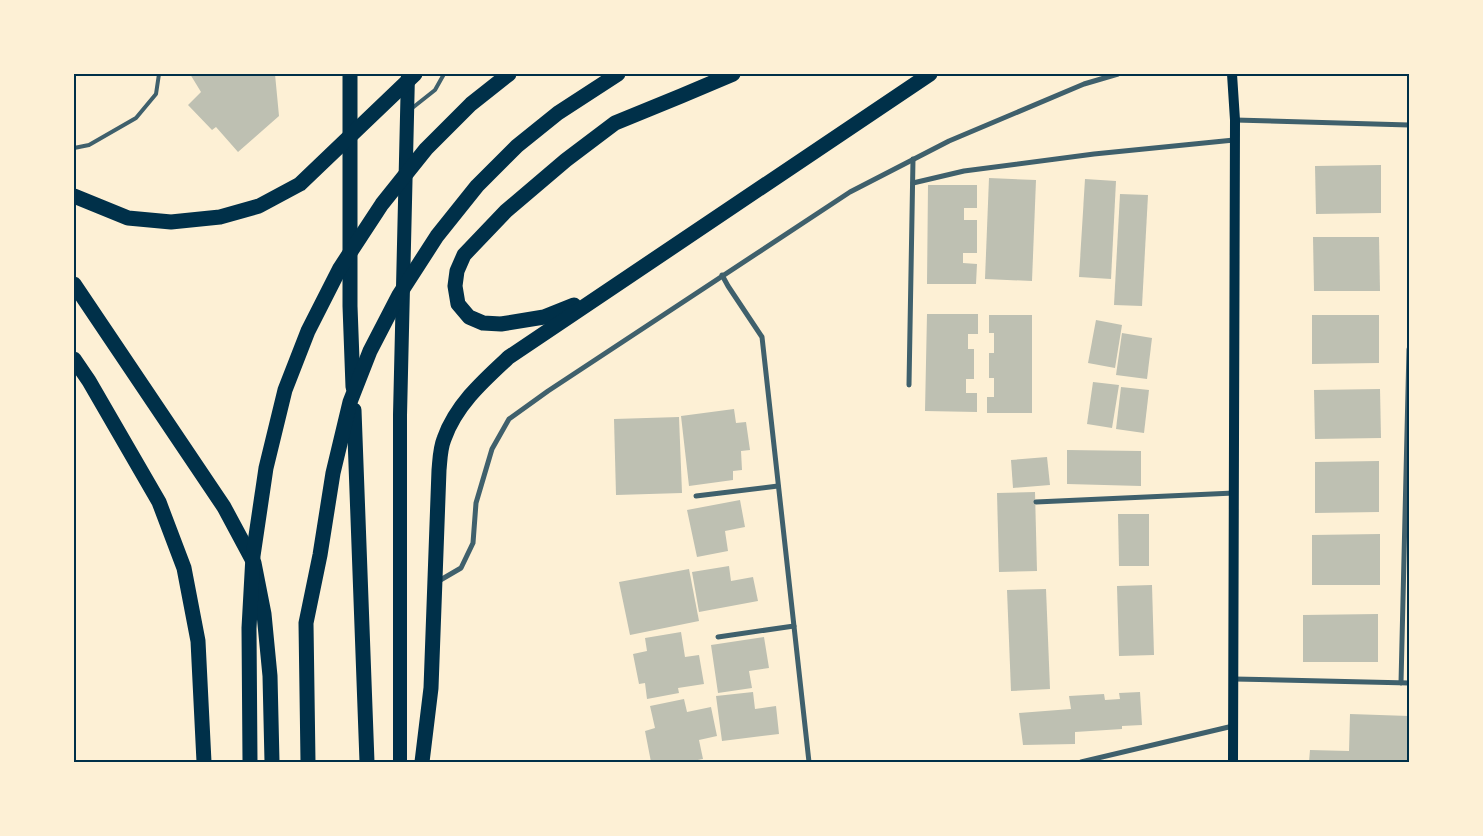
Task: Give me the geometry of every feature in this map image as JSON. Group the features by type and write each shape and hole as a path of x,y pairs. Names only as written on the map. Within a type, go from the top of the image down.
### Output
{"highway":[{"path":"350,74 350,306 367,762"},
{"path":"400,762 400,415 408,74"},
{"path":"74,196 128,218 171,222 220,218 251,208 277,198 300,184 415,74"},
{"path":"250,762 249,628 253,556 266,468 292,373 308,331 340,268 382,204 426,149 471,104 509,74"},
{"path":"308,762 306,623 320,555 333,474 350,402 370,351 399,295 437,236 477,186 517,146 558,113 618,74"},
{"path":"599,296 544,316 501,324 484,323 469,317 458,304 455,286 457,271 464,255 506,211 566,160 616,123 733,74"},
{"path":"422,762 431,688 438,470 443,440 455,416 475,390 509,357 930,74"},
{"path":"74,284 224,506 254,563 264,614 270,676 272,762"},
{"path":"74,359 159,502 184,568 198,641 204,762"}],"main road":[{"path":"1230,76 1234,120 1233,762"}],"street":[{"path":"435,583 460,568 473,543 476,503 492,449 509,419 722,275 850,192 949,142 1084,84 1118,74"},
{"path":"1234,120 1409,125"},
{"path":"913,184 964,171 1094,154 1234,140"},
{"path":"909,384 913,160"},
{"path":"722,275 762,337 809,762"},
{"path":"1401,683 1409,349"},
{"path":"696,496 778,486"},
{"path":"1036,502 1234,493"},
{"path":"718,637 794,626"},
{"path":"1234,679 1409,683"},
{"path":"1081,762 1234,726"}],"lane":[{"path":"74,148 89,145 136,118 156,94 159,74"},
{"path":"407,112 435,90 444,74"}],"building":[{"path":"190,74 275,74 279,116 238,152 216,127 212,130 188,105 201,92"},
{"path":"1381,165 1381,213 1316,214 1315,166"},
{"path":"989,178 1036,180 1032,281 985,279"},
{"path":"1085,179 1116,181 1111,279 1079,277"},
{"path":"928,185 977,185 977,208 964,208 964,220 977,220 977,253 963,253 963,263 977,264 976,284 927,284"},
{"path":"1120,194 1148,195 1142,306 1114,305"},
{"path":"1313,237 1379,237 1380,291 1314,291"},
{"path":"927,314 978,314 978,334 968,334 968,349 974,349 974,379 966,379 966,393 977,393 977,412 925,411"},
{"path":"989,315 1032,315 1032,413 987,413 987,397 994,397 994,378 989,378 989,353 994,353 994,333 989,333"},
{"path":"1312,315 1379,315 1379,363 1312,364"},
{"path":"1096,320 1122,325 1115,368 1088,363"},
{"path":"1122,333 1152,338 1147,379 1116,375"},
{"path":"1093,382 1119,385 1112,428 1087,424"},
{"path":"1121,387 1149,390 1144,433 1116,429"},
{"path":"1380,389 1381,438 1315,439 1314,390"},
{"path":"734,409 736,423 746,422 750,450 741,451 742,470 733,471 733,480 689,486 681,416"},
{"path":"679,417 682,493 616,495 614,419"},
{"path":"1067,450 1141,451 1141,486 1067,484"},
{"path":"1047,457 1050,485 1013,488 1011,460"},
{"path":"1379,461 1379,512 1315,513 1315,462"},
{"path":"1035,492 1037,571 999,572 997,493"},
{"path":"740,500 745,527 725,531 728,551 697,557 687,510"},
{"path":"1118,514 1149,514 1149,566 1119,566"},
{"path":"1380,534 1380,585 1312,585 1312,535"},
{"path":"729,566 731,581 753,577 758,601 699,612 692,572"},
{"path":"689,569 699,621 630,635 619,582"},
{"path":"1152,585 1154,655 1119,656 1117,586"},
{"path":"1046,589 1050,689 1011,691 1007,590"},
{"path":"1378,614 1378,662 1303,662 1303,615"},
{"path":"681,632 685,657 699,655 704,684 678,688 679,693 647,699 645,683 639,684 633,654 647,651 645,638"},
{"path":"764,637 769,668 749,671 752,688 718,693 711,645"},
{"path":"753,692 755,709 776,706 779,734 722,741 716,696"},
{"path":"1140,692 1142,725 1122,726 1122,729 1075,732 1075,744 1023,745 1019,713 1071,709 1069,696 1104,694 1105,700 1120,699 1119,693"},
{"path":"684,699 687,712 711,707 717,736 699,740 703,759 687,762 651,762 645,731 655,728 650,706"},
{"path":"1350,714 1409,716 1409,762 1309,762 1310,750 1349,751"}]}
